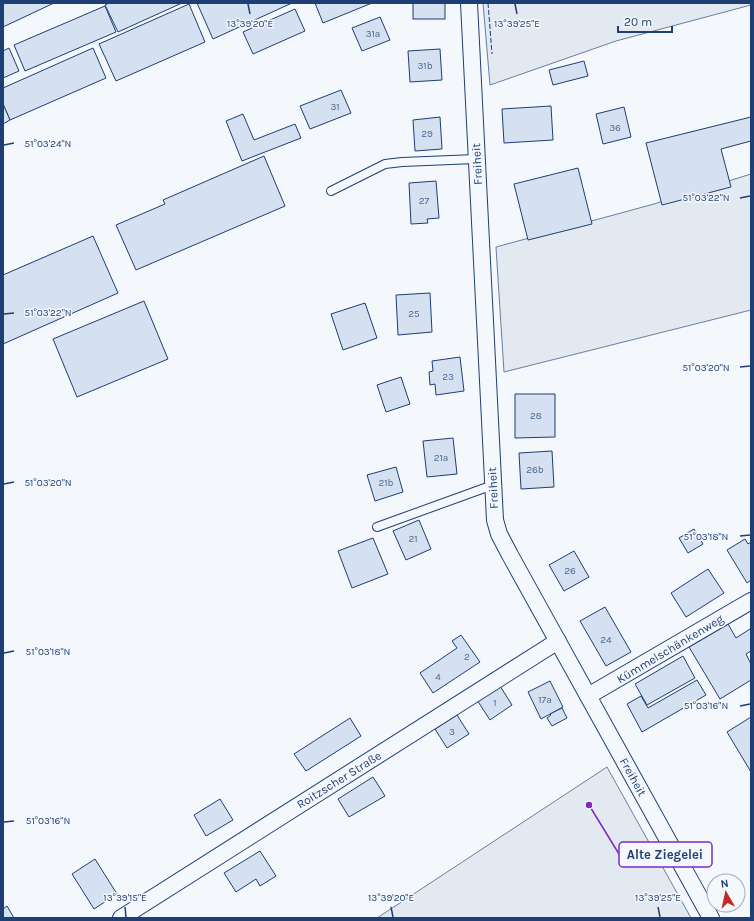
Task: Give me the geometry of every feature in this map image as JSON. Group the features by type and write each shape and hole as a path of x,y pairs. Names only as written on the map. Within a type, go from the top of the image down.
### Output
{"street":[{"name":"Freiheit","path":"469,3 495,520 499,534 712,918"},
{"name":"Kümmelschänkenweg","path":"588,696 751,600"},
{"name":"Roitzscher Straße","path":"121,918 558,642"}],"lane":[{"path":"331,191 385,164 476,159"},
{"path":"377,527 493,485"}],"shaded area":[{"path":"483,3 751,3 751,5 616,41 490,85"},
{"path":"751,174 751,310 504,372 496,247 654,204"},
{"path":"607,767 691,918 377,918"}],"building":[{"path":"3,3 54,3 3,27"},
{"path":"109,3 182,3 118,32 105,5"},
{"path":"197,3 292,3 213,39"},
{"path":"315,3 372,3 323,23"},
{"path":"413,3 445,3 445,19 413,19"},
{"path":"189,4 205,42 116,81 99,44"},
{"path":"105,6 116,32 25,71 14,45"},
{"path":"295,9 305,31 253,54 243,32"},
{"path":"380,17 390,40 362,51 352,28"},
{"path":"9,48 19,71 3,78 3,51"},
{"path":"93,48 106,78 10,120 3,104 3,88"},
{"path":"440,49 442,80 410,82 408,51"},
{"path":"584,61 588,76 553,85 549,70"},
{"path":"341,90 351,113 310,129 300,106"},
{"path":"3,104 10,120 3,124"},
{"path":"551,106 553,140 504,143 502,109"},
{"path":"624,107 631,137 603,144 596,114"},
{"path":"243,114 254,140 295,124 301,138 242,161 226,121"},
{"path":"440,117 442,149 415,151 413,120"},
{"path":"751,117 751,141 721,149 731,187 662,205 646,143"},
{"path":"264,156 285,206 136,270 116,225 165,204 163,200"},
{"path":"578,168 592,224 528,240 514,184"},
{"path":"436,181 439,218 427,219 428,223 411,224 409,183"},
{"path":"93,236 118,293 3,344 3,275"},
{"path":"430,293 432,332 398,335 396,295"},
{"path":"144,301 168,359 77,397 53,339"},
{"path":"365,303 377,338 343,350 331,314"},
{"path":"460,357 464,391 436,395 435,384 430,385 429,372 433,371 432,361"},
{"path":"401,377 410,404 386,412 377,385"},
{"path":"515,394 555,394 555,437 515,438"},
{"path":"453,438 457,474 427,477 423,441"},
{"path":"552,451 554,487 521,489 519,453"},
{"path":"396,467 403,492 375,501 367,475"},
{"path":"419,520 431,549 406,560 393,531"},
{"path":"694,529 703,544 688,553 679,538"},
{"path":"373,538 388,574 352,588 338,551"},
{"path":"745,539 748,544 751,542 751,580 747,583 727,550"},
{"path":"574,551 589,577 564,591 549,565"},
{"path":"708,569 724,593 686,617 671,593"},
{"path":"605,607 631,652 606,666 580,621"},
{"path":"728,624 736,638 750,629 751,631 751,651 746,654 751,664 751,680 720,699 689,647"},
{"path":"461,635 480,662 433,693 420,673 457,648 452,641"},
{"path":"683,656 695,678 647,705 635,684"},
{"path":"697,680 706,695 642,732 627,704 641,696 648,708"},
{"path":"550,681 563,707 541,719 528,692"},
{"path":"500,686 512,705 490,720 477,700"},
{"path":"562,708 567,718 552,726 547,718 551,715 550,714"},
{"path":"457,715 469,734 447,748 435,729"},
{"path":"751,717 751,772 727,732"},
{"path":"350,718 361,736 306,771 294,754"},
{"path":"373,777 385,796 349,817 338,799"},
{"path":"220,799 233,820 206,836 194,815"},
{"path":"260,851 276,876 260,886 256,879 236,892 224,873"},
{"path":"95,859 117,894 94,909 72,874"},
{"path":"7,906 14,918 3,918 3,909"}],"fence":[{"path":"488,3 492,54"}],"place":[{"name":"Alte Ziegelei","path":"589,805"}]}
